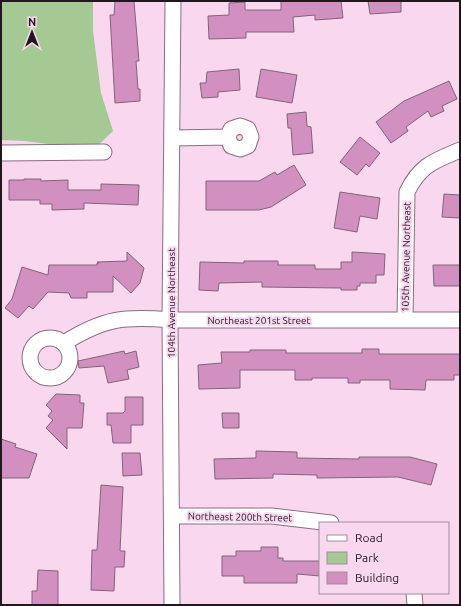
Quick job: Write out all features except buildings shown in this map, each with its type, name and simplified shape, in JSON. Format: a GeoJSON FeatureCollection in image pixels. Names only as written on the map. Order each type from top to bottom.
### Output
{"type":"FeatureCollection","features":[{"type":"Feature","properties":{"kind":"street","name":"104th Avenue Northeast"},"geometry":{"type":"LineString","coordinates":[[172,605],[170,320],[173,1]]}},
{"type":"Feature","properties":{"kind":"street"},"geometry":{"type":"LineString","coordinates":[[172,138],[228,138]]}},
{"type":"Feature","properties":{"kind":"street","name":"105th Avenue Northeast"},"geometry":{"type":"LineString","coordinates":[[405,320],[408,192],[414,177],[428,163],[460,150]]}},
{"type":"Feature","properties":{"kind":"street"},"geometry":{"type":"LineString","coordinates":[[1,153],[104,152]]}},
{"type":"Feature","properties":{"kind":"street","name":"Northeast 201st Street"},"geometry":{"type":"LineString","coordinates":[[64,343],[84,330],[111,320],[143,318],[170,320],[460,320]]}},
{"type":"Feature","properties":{"kind":"street","name":"Northeast 200th Street"},"geometry":{"type":"LineString","coordinates":[[172,516],[272,516],[323,522]]}},
{"type":"Feature","properties":{"kind":"street"},"geometry":{"type":"LineString","coordinates":[[414,594],[415,605]]}},
{"type":"Feature","properties":{"kind":"green space"},"geometry":{"type":"Polygon","coordinates":[[[1,1],[93,1],[93,31],[101,93],[113,131],[93,150],[25,141],[1,140],[1,1]]]}}]}
